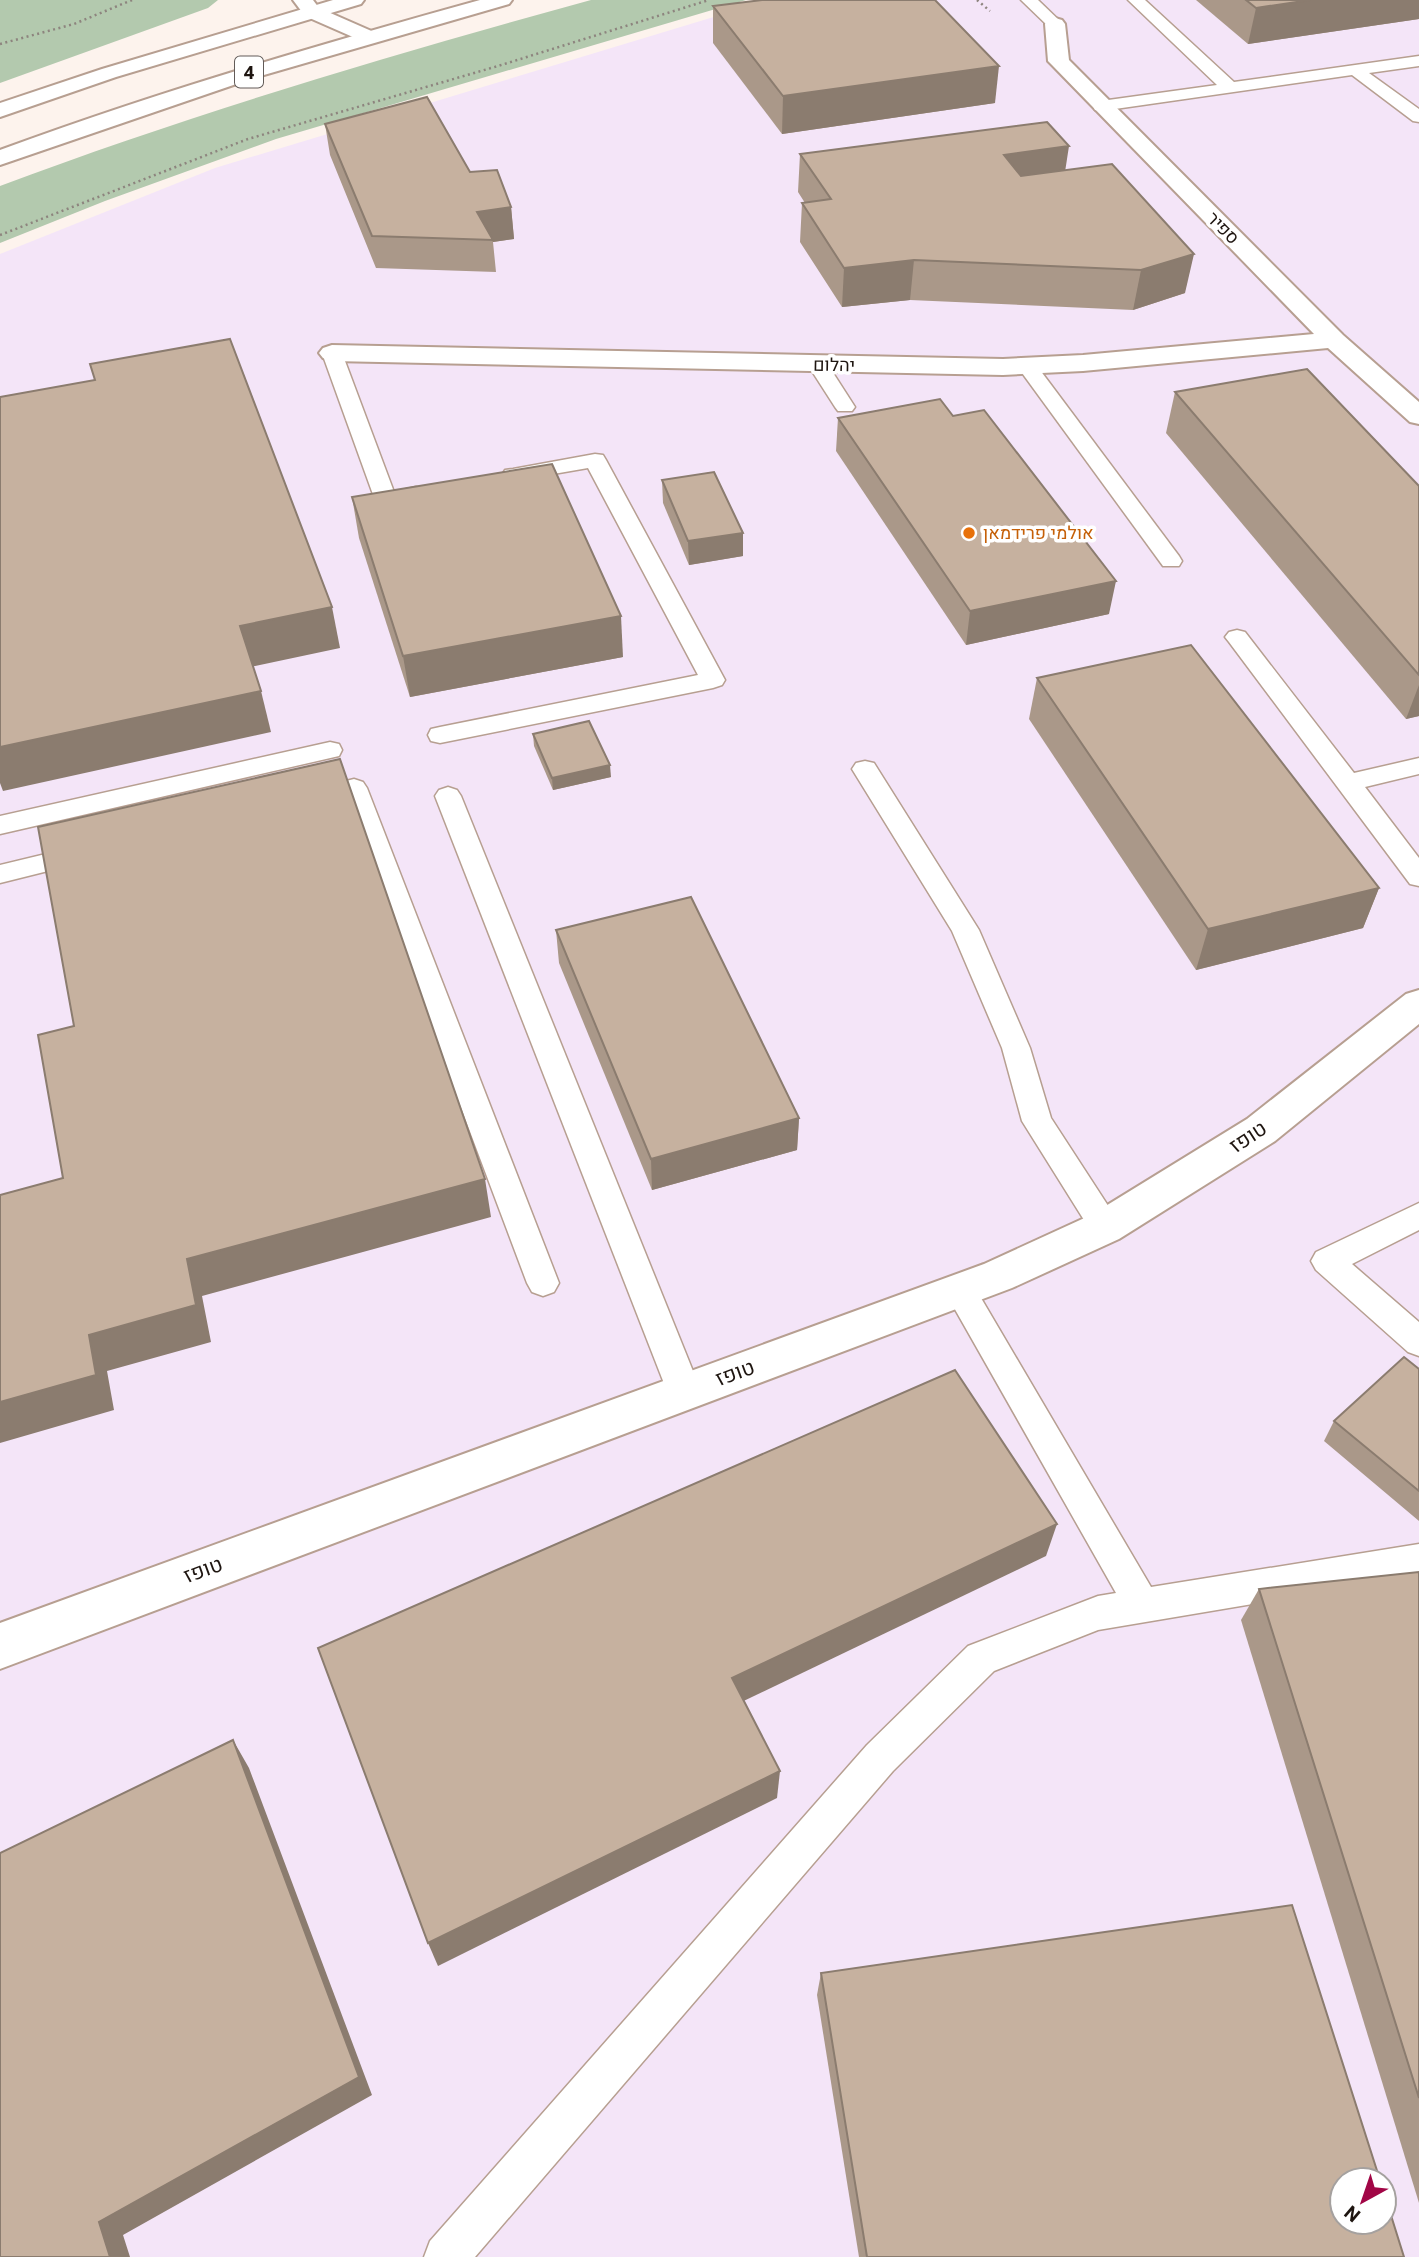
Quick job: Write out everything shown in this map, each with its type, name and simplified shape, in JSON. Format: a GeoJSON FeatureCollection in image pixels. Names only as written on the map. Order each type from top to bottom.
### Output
{"type":"FeatureCollection","features":[{"type":"Feature","properties":{"kind":"main road","name":"4"},"geometry":{"type":"LineString","coordinates":[[0,110],[307,6],[356,0]]}},
{"type":"Feature","properties":{"kind":"main road"},"geometry":{"type":"LineString","coordinates":[[356,0],[369,37]]}},
{"type":"Feature","properties":{"kind":"main road","name":"4"},"geometry":{"type":"LineString","coordinates":[[0,158],[153,102],[502,0]]}},
{"type":"Feature","properties":{"kind":"main road"},"geometry":{"type":"LineString","coordinates":[[307,6],[369,37]]}},
{"type":"Feature","properties":{"kind":"main road"},"geometry":{"type":"LineString","coordinates":[[142,63],[200,37],[238,13]]}},
{"type":"Feature","properties":{"kind":"main road","name":"ספיר"},"geometry":{"type":"LineString","coordinates":[[1055,24],[1059,61],[1334,340],[1419,416]]}},
{"type":"Feature","properties":{"kind":"main road","name":"יהלום"},"geometry":{"type":"LineString","coordinates":[[332,353],[818,365],[1027,366],[1334,340]]}},
{"type":"Feature","properties":{"kind":"main road","name":"טופז"},"geometry":{"type":"LineString","coordinates":[[0,1646],[998,1276],[1105,1227],[1261,1130],[1414,1014]]}},
{"type":"Feature","properties":{"kind":"lane"},"geometry":{"type":"LineString","coordinates":[[1029,0],[1055,24]]}},
{"type":"Feature","properties":{"kind":"lane"},"geometry":{"type":"LineString","coordinates":[[1136,0],[1229,87]]}},
{"type":"Feature","properties":{"kind":"lane"},"geometry":{"type":"LineString","coordinates":[[1101,106],[1419,61]]}},
{"type":"Feature","properties":{"kind":"lane"},"geometry":{"type":"LineString","coordinates":[[1356,71],[1419,117]]}},
{"type":"Feature","properties":{"kind":"lane"},"geometry":{"type":"LineString","coordinates":[[332,353],[386,500],[438,490]]}},
{"type":"Feature","properties":{"kind":"lane"},"geometry":{"type":"LineString","coordinates":[[818,365],[845,407]]}},
{"type":"Feature","properties":{"kind":"lane"},"geometry":{"type":"LineString","coordinates":[[1027,366],[1171,561]]}},
{"type":"Feature","properties":{"kind":"lane"},"geometry":{"type":"LineString","coordinates":[[440,735],[713,680],[595,460],[491,480]]}},
{"type":"Feature","properties":{"kind":"lane"},"geometry":{"type":"LineString","coordinates":[[1237,637],[1419,877]]}},
{"type":"Feature","properties":{"kind":"lane"},"geometry":{"type":"LineString","coordinates":[[0,825],[330,750]]}},
{"type":"Feature","properties":{"kind":"lane"},"geometry":{"type":"LineString","coordinates":[[1347,783],[1419,766]]}},
{"type":"Feature","properties":{"kind":"lane"},"geometry":{"type":"LineString","coordinates":[[865,769],[965,930],[1016,1048],[1037,1121],[1105,1227]]}},
{"type":"Feature","properties":{"kind":"lane"},"geometry":{"type":"LineString","coordinates":[[286,804],[354,788],[543,1283]]}},
{"type":"Feature","properties":{"kind":"lane"},"geometry":{"type":"LineString","coordinates":[[448,796],[684,1391]]}},
{"type":"Feature","properties":{"kind":"lane"},"geometry":{"type":"LineString","coordinates":[[0,874],[109,848]]}},
{"type":"Feature","properties":{"kind":"lane"},"geometry":{"type":"LineString","coordinates":[[1419,1216],[1327,1261],[1419,1342]]}},
{"type":"Feature","properties":{"kind":"lane"},"geometry":{"type":"LineString","coordinates":[[960,1290],[1143,1607]]}},
{"type":"Feature","properties":{"kind":"lane"},"geometry":{"type":"LineString","coordinates":[[446,2257],[880,1758],[981,1658],[1098,1613],[1419,1560]]}},
{"type":"Feature","properties":{"kind":"path"},"geometry":{"type":"LineString","coordinates":[[0,44],[74,24],[132,0]]}},
{"type":"Feature","properties":{"kind":"path"},"geometry":{"type":"LineString","coordinates":[[0,236],[248,139],[498,66],[709,0]]}},
{"type":"Feature","properties":{"kind":"shaded area"},"geometry":{"type":"Polygon","coordinates":[[[770,0],[1419,0],[1419,2257],[0,2257],[0,254],[215,168],[770,0]]]}},
{"type":"Feature","properties":{"kind":"green space"},"geometry":{"type":"Polygon","coordinates":[[[0,0],[218,0],[208,8],[0,83],[0,0]]]}},
{"type":"Feature","properties":{"kind":"green space"},"geometry":{"type":"Polygon","coordinates":[[[591,0],[746,0],[276,139],[105,201],[0,243],[0,186],[293,86],[591,0]]]}},
{"type":"Feature","properties":{"kind":"building"},"geometry":{"type":"Polygon","coordinates":[[[762,0],[935,0],[999,66],[783,96],[713,6],[762,0]]]}},
{"type":"Feature","properties":{"kind":"building"},"geometry":{"type":"Polygon","coordinates":[[[1246,0],[1310,0],[1256,8],[1246,0]]]}},
{"type":"Feature","properties":{"kind":"building"},"geometry":{"type":"Polygon","coordinates":[[[427,97],[470,172],[497,170],[511,207],[477,212],[493,240],[372,236],[325,124],[427,97]]]}},
{"type":"Feature","properties":{"kind":"building"},"geometry":{"type":"Polygon","coordinates":[[[1047,122],[1069,146],[1004,155],[1021,176],[1112,164],[1194,254],[1141,270],[914,260],[844,268],[802,203],[831,199],[800,154],[1047,122]]]}},
{"type":"Feature","properties":{"kind":"building"},"geometry":{"type":"Polygon","coordinates":[[[230,339],[332,607],[240,626],[261,691],[0,747],[0,397],[95,380],[90,364],[230,339]]]}},
{"type":"Feature","properties":{"kind":"building"},"geometry":{"type":"Polygon","coordinates":[[[1307,369],[1419,486],[1419,675],[1175,392],[1307,369]]]}},
{"type":"Feature","properties":{"kind":"building","name":"אולמי פרידמאן"},"geometry":{"type":"Polygon","coordinates":[[[940,399],[953,416],[984,410],[1116,581],[970,611],[838,418],[940,399]]]}},
{"type":"Feature","properties":{"kind":"building"},"geometry":{"type":"Polygon","coordinates":[[[552,464],[621,616],[403,656],[352,497],[552,464]]]}},
{"type":"Feature","properties":{"kind":"building"},"geometry":{"type":"Polygon","coordinates":[[[714,472],[743,533],[688,541],[662,480],[714,472]]]}},
{"type":"Feature","properties":{"kind":"building"},"geometry":{"type":"Polygon","coordinates":[[[1191,645],[1379,888],[1208,929],[1037,678],[1191,645]]]}},
{"type":"Feature","properties":{"kind":"building"},"geometry":{"type":"Polygon","coordinates":[[[589,721],[610,765],[552,778],[533,734],[589,721]]]}},
{"type":"Feature","properties":{"kind":"building"},"geometry":{"type":"Polygon","coordinates":[[[340,759],[485,1179],[187,1259],[196,1305],[89,1335],[96,1375],[0,1402],[0,1195],[63,1178],[38,1035],[74,1026],[38,827],[340,759]]]}},
{"type":"Feature","properties":{"kind":"building"},"geometry":{"type":"Polygon","coordinates":[[[691,897],[799,1118],[651,1159],[556,930],[691,897]]]}},
{"type":"Feature","properties":{"kind":"building"},"geometry":{"type":"Polygon","coordinates":[[[1404,1357],[1419,1369],[1419,1491],[1334,1421],[1404,1357]]]}},
{"type":"Feature","properties":{"kind":"building"},"geometry":{"type":"Polygon","coordinates":[[[955,1370],[1057,1524],[732,1678],[780,1771],[428,1943],[318,1648],[955,1370]]]}},
{"type":"Feature","properties":{"kind":"building"},"geometry":{"type":"Polygon","coordinates":[[[1419,1572],[1419,2098],[1259,1589],[1419,1572]]]}},
{"type":"Feature","properties":{"kind":"building"},"geometry":{"type":"Polygon","coordinates":[[[233,1740],[359,2077],[99,2222],[110,2257],[0,2257],[0,1853],[233,1740]]]}},
{"type":"Feature","properties":{"kind":"building"},"geometry":{"type":"Polygon","coordinates":[[[1292,1905],[1376,2166],[1328,2166],[1328,2236],[1397,2236],[1404,2257],[867,2257],[821,1973],[1292,1905]]]}},
{"type":"Feature","properties":{"kind":"place","name":"אולמי פרידמאן"},"geometry":{"type":"Point","coordinates":[969,533]}}]}
